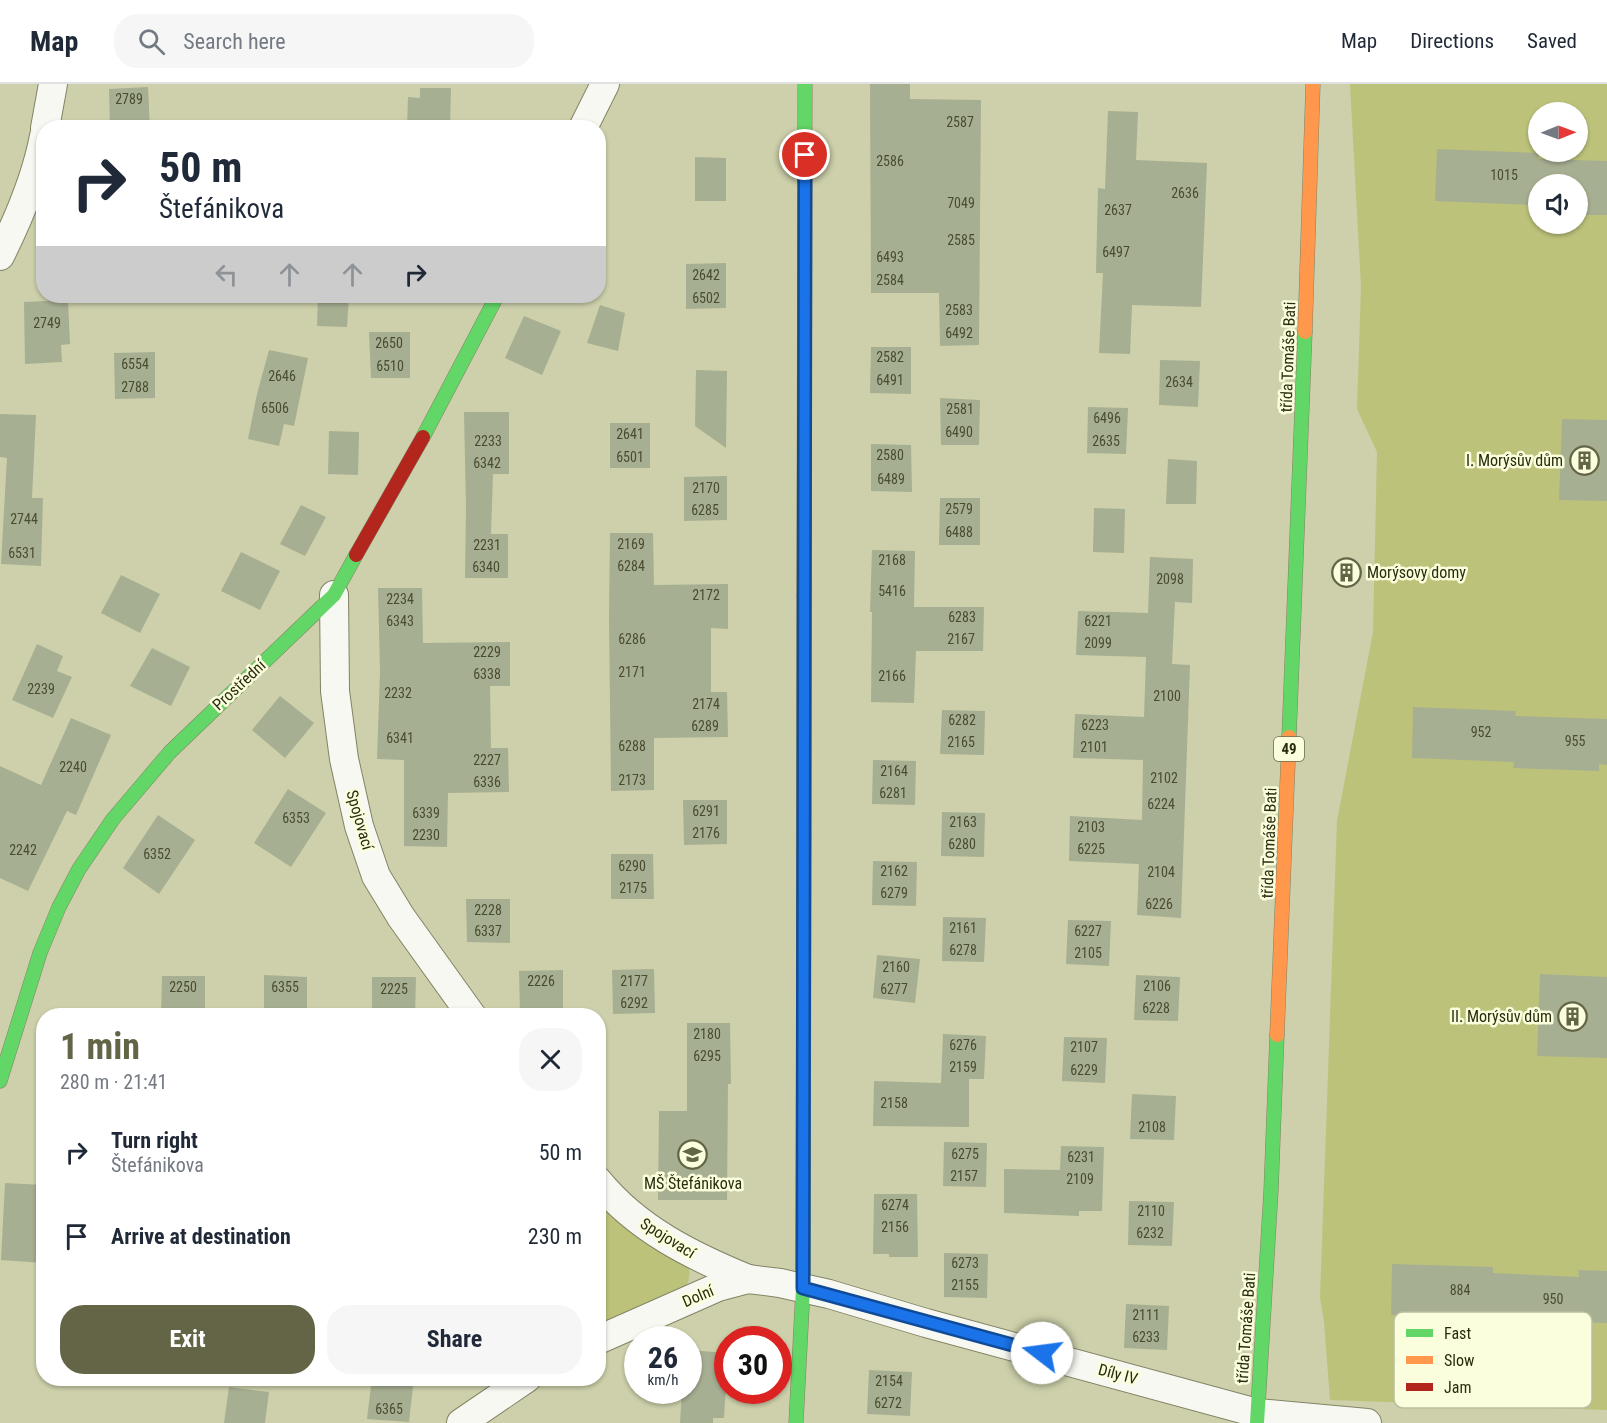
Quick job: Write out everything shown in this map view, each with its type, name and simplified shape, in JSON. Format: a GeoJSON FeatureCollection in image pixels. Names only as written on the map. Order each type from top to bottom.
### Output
{"type":"FeatureCollection","features":[{"type":"Feature","properties":{"kind":"street"},"geometry":{"type":"LineString","coordinates":[[46,120],[53,84]]}},
{"type":"Feature","properties":{"kind":"street"},"geometry":{"type":"LineString","coordinates":[[587,120],[605,84]]}},
{"type":"Feature","properties":{"kind":"street"},"geometry":{"type":"LineString","coordinates":[[795,1423],[803,1288],[805,84]]}},
{"type":"Feature","properties":{"kind":"street","name":"třída Tomáše Bati"},"geometry":{"type":"LineString","coordinates":[[1257,1418],[1272,1179],[1308,267],[1313,84]]}},
{"type":"Feature","properties":{"kind":"street"},"geometry":{"type":"LineString","coordinates":[[0,256],[15,226],[36,166]]}},
{"type":"Feature","properties":{"kind":"street","name":"Prostřední"},"geometry":{"type":"LineString","coordinates":[[0,1081],[29,986],[59,907],[79,869],[113,819],[170,752],[334,595],[427,430],[493,303]]}},
{"type":"Feature","properties":{"kind":"street","name":"Spojovací"},"geometry":{"type":"LineString","coordinates":[[334,595],[335,691],[344,759],[359,826],[376,876],[401,917],[466,1008]]}},
{"type":"Feature","properties":{"kind":"street","name":"Spojovací"},"geometry":{"type":"LineString","coordinates":[[606,1190],[613,1199],[641,1222],[670,1242],[711,1264],[748,1279]]}},
{"type":"Feature","properties":{"kind":"street","name":"Dolní"},"geometry":{"type":"LineString","coordinates":[[606,1336],[718,1287],[748,1279],[803,1288]]}},
{"type":"Feature","properties":{"kind":"street","name":"Díly IV"},"geometry":{"type":"LineString","coordinates":[[803,1288],[1257,1418],[1367,1423]]}},
{"type":"Feature","properties":{"kind":"street"},"geometry":{"type":"LineString","coordinates":[[461,1423],[515,1386]]}},
{"type":"Feature","properties":{"kind":"green space"},"geometry":{"type":"Polygon","coordinates":[[[1350,84],[1607,84],[1607,1410],[1552,1408],[1592,1408],[1592,1312],[1394,1312],[1394,1402],[1330,1400],[1320,1298],[1337,821],[1373,632],[1377,452],[1357,409],[1361,287],[1350,84]]]}},
{"type":"Feature","properties":{"kind":"green space"},"geometry":{"type":"Polygon","coordinates":[[[606,1209],[611,1209],[688,1265],[689,1276],[684,1291],[606,1326],[606,1209]]]}},
{"type":"Feature","properties":{"kind":"building"},"geometry":{"type":"Polygon","coordinates":[[[870,84],[910,84],[910,99],[981,100],[979,345],[940,346],[939,293],[871,293],[870,84]]]}},
{"type":"Feature","properties":{"kind":"building"},"geometry":{"type":"Polygon","coordinates":[[[148,87],[150,120],[110,120],[109,89],[148,87]]]}},
{"type":"Feature","properties":{"kind":"building"},"geometry":{"type":"Polygon","coordinates":[[[420,88],[451,88],[450,120],[407,120],[408,97],[420,98],[420,88]]]}},
{"type":"Feature","properties":{"kind":"building"},"geometry":{"type":"Polygon","coordinates":[[[1108,111],[1138,112],[1136,160],[1207,163],[1201,307],[1132,305],[1130,354],[1099,353],[1103,273],[1096,273],[1098,188],[1105,189],[1108,111]]]}},
{"type":"Feature","properties":{"kind":"building"},"geometry":{"type":"Polygon","coordinates":[[[1437,149],[1528,153],[1528,162],[1607,161],[1607,215],[1588,215],[1588,174],[1528,174],[1528,205],[1435,201],[1437,149]]]}},
{"type":"Feature","properties":{"kind":"building"},"geometry":{"type":"Polygon","coordinates":[[[695,157],[726,158],[726,201],[695,201],[695,157]]]}},
{"type":"Feature","properties":{"kind":"building"},"geometry":{"type":"Polygon","coordinates":[[[726,263],[726,308],[686,309],[686,264],[726,263]]]}},
{"type":"Feature","properties":{"kind":"building"},"geometry":{"type":"Polygon","coordinates":[[[24,302],[68,303],[70,344],[61,345],[62,362],[25,364],[24,302]]]}},
{"type":"Feature","properties":{"kind":"building"},"geometry":{"type":"Polygon","coordinates":[[[318,303],[349,303],[347,327],[317,326],[318,303]]]}},
{"type":"Feature","properties":{"kind":"building"},"geometry":{"type":"Polygon","coordinates":[[[600,305],[625,313],[618,351],[587,343],[600,305]]]}},
{"type":"Feature","properties":{"kind":"building"},"geometry":{"type":"Polygon","coordinates":[[[524,316],[561,331],[542,375],[505,358],[524,316]]]}},
{"type":"Feature","properties":{"kind":"building"},"geometry":{"type":"Polygon","coordinates":[[[369,332],[410,332],[410,378],[371,378],[369,332]]]}},
{"type":"Feature","properties":{"kind":"building"},"geometry":{"type":"Polygon","coordinates":[[[871,347],[911,347],[911,394],[870,393],[871,347]]]}},
{"type":"Feature","properties":{"kind":"building"},"geometry":{"type":"Polygon","coordinates":[[[269,350],[308,358],[294,426],[284,424],[279,446],[248,439],[269,350]]]}},
{"type":"Feature","properties":{"kind":"building"},"geometry":{"type":"Polygon","coordinates":[[[155,352],[155,398],[115,399],[114,353],[155,352]]]}},
{"type":"Feature","properties":{"kind":"building"},"geometry":{"type":"Polygon","coordinates":[[[1160,360],[1200,361],[1198,407],[1159,405],[1160,360]]]}},
{"type":"Feature","properties":{"kind":"building"},"geometry":{"type":"Polygon","coordinates":[[[696,370],[727,371],[726,448],[695,426],[696,370]]]}},
{"type":"Feature","properties":{"kind":"building"},"geometry":{"type":"Polygon","coordinates":[[[940,398],[980,400],[979,445],[941,445],[940,398]]]}},
{"type":"Feature","properties":{"kind":"building"},"geometry":{"type":"Polygon","coordinates":[[[1088,407],[1128,408],[1126,454],[1087,453],[1088,407]]]}},
{"type":"Feature","properties":{"kind":"building"},"geometry":{"type":"Polygon","coordinates":[[[464,412],[509,412],[509,474],[493,474],[491,534],[508,534],[508,578],[465,578],[464,412]]]}},
{"type":"Feature","properties":{"kind":"building"},"geometry":{"type":"Polygon","coordinates":[[[0,414],[36,415],[32,498],[43,498],[41,566],[1,564],[7,458],[0,457],[0,414]]]}},
{"type":"Feature","properties":{"kind":"building","name":"I. Morýsův dům"},"geometry":{"type":"Polygon","coordinates":[[[1562,419],[1607,420],[1607,501],[1559,500],[1562,419]]]}},
{"type":"Feature","properties":{"kind":"building"},"geometry":{"type":"Polygon","coordinates":[[[610,423],[650,423],[650,468],[610,468],[610,423]]]}},
{"type":"Feature","properties":{"kind":"building"},"geometry":{"type":"Polygon","coordinates":[[[329,431],[359,432],[358,475],[328,474],[329,431]]]}},
{"type":"Feature","properties":{"kind":"building"},"geometry":{"type":"Polygon","coordinates":[[[871,444],[911,445],[912,492],[871,491],[871,444]]]}},
{"type":"Feature","properties":{"kind":"building"},"geometry":{"type":"Polygon","coordinates":[[[1168,459],[1197,461],[1196,504],[1166,504],[1168,459]]]}},
{"type":"Feature","properties":{"kind":"building"},"geometry":{"type":"Polygon","coordinates":[[[727,476],[727,520],[684,521],[684,477],[727,476]]]}},
{"type":"Feature","properties":{"kind":"building"},"geometry":{"type":"Polygon","coordinates":[[[940,498],[980,498],[980,545],[939,545],[940,498]]]}},
{"type":"Feature","properties":{"kind":"building"},"geometry":{"type":"Polygon","coordinates":[[[301,505],[326,517],[305,556],[280,544],[301,505]]]}},
{"type":"Feature","properties":{"kind":"building"},"geometry":{"type":"Polygon","coordinates":[[[1094,508],[1125,509],[1124,553],[1093,552],[1094,508]]]}},
{"type":"Feature","properties":{"kind":"building"},"geometry":{"type":"Polygon","coordinates":[[[610,533],[653,533],[654,585],[728,584],[728,629],[711,628],[711,692],[727,692],[728,737],[654,738],[654,790],[611,791],[610,533]]]}},
{"type":"Feature","properties":{"kind":"building"},"geometry":{"type":"Polygon","coordinates":[[[872,550],[915,551],[914,607],[984,607],[983,651],[916,651],[914,703],[871,702],[872,550]]]}},
{"type":"Feature","properties":{"kind":"building"},"geometry":{"type":"Polygon","coordinates":[[[241,552],[280,571],[260,610],[221,591],[241,552]]]}},
{"type":"Feature","properties":{"kind":"building"},"geometry":{"type":"Polygon","coordinates":[[[1150,557],[1193,559],[1192,603],[1175,602],[1172,664],[1190,665],[1181,918],[1137,915],[1139,864],[1069,861],[1070,816],[1142,820],[1143,760],[1073,758],[1075,714],[1144,717],[1146,657],[1076,655],[1078,611],[1148,613],[1150,557]]]}},
{"type":"Feature","properties":{"kind":"building"},"geometry":{"type":"Polygon","coordinates":[[[121,575],[160,594],[140,633],[101,613],[121,575]]]}},
{"type":"Feature","properties":{"kind":"building"},"geometry":{"type":"Polygon","coordinates":[[[378,588],[422,588],[423,643],[510,642],[510,686],[490,686],[491,748],[508,748],[509,792],[448,793],[447,847],[404,846],[404,760],[377,759],[380,672],[378,588]]]}},
{"type":"Feature","properties":{"kind":"building"},"geometry":{"type":"Polygon","coordinates":[[[37,644],[63,656],[57,671],[72,677],[53,718],[12,700],[37,644]]]}},
{"type":"Feature","properties":{"kind":"building"},"geometry":{"type":"Polygon","coordinates":[[[152,648],[190,667],[171,706],[130,686],[152,648]]]}},
{"type":"Feature","properties":{"kind":"building"},"geometry":{"type":"Polygon","coordinates":[[[280,696],[314,723],[285,758],[252,730],[280,696]]]}},
{"type":"Feature","properties":{"kind":"building"},"geometry":{"type":"Polygon","coordinates":[[[1413,707],[1516,711],[1515,716],[1607,719],[1607,765],[1599,764],[1599,771],[1513,768],[1514,762],[1412,758],[1413,707]]]}},
{"type":"Feature","properties":{"kind":"building"},"geometry":{"type":"Polygon","coordinates":[[[942,710],[985,711],[984,755],[940,754],[942,710]]]}},
{"type":"Feature","properties":{"kind":"building"},"geometry":{"type":"Polygon","coordinates":[[[71,718],[111,735],[76,815],[67,811],[28,891],[0,878],[0,766],[41,785],[71,718]]]}},
{"type":"Feature","properties":{"kind":"building"},"geometry":{"type":"Polygon","coordinates":[[[873,760],[916,761],[915,805],[872,804],[873,760]]]}},
{"type":"Feature","properties":{"kind":"building"},"geometry":{"type":"Polygon","coordinates":[[[288,789],[326,813],[291,867],[254,843],[288,789]]]}},
{"type":"Feature","properties":{"kind":"building"},"geometry":{"type":"Polygon","coordinates":[[[683,800],[727,800],[727,844],[684,845],[683,800]]]}},
{"type":"Feature","properties":{"kind":"building"},"geometry":{"type":"Polygon","coordinates":[[[942,812],[985,813],[984,857],[941,856],[942,812]]]}},
{"type":"Feature","properties":{"kind":"building"},"geometry":{"type":"Polygon","coordinates":[[[158,815],[195,840],[159,894],[123,868],[158,815]]]}},
{"type":"Feature","properties":{"kind":"building"},"geometry":{"type":"Polygon","coordinates":[[[611,854],[653,854],[654,899],[611,899],[611,854]]]}},
{"type":"Feature","properties":{"kind":"building"},"geometry":{"type":"Polygon","coordinates":[[[873,861],[917,862],[916,906],[872,905],[873,861]]]}},
{"type":"Feature","properties":{"kind":"building"},"geometry":{"type":"Polygon","coordinates":[[[466,899],[510,899],[510,943],[467,942],[466,899]]]}},
{"type":"Feature","properties":{"kind":"building"},"geometry":{"type":"Polygon","coordinates":[[[943,917],[986,918],[984,962],[942,961],[943,917]]]}},
{"type":"Feature","properties":{"kind":"building"},"geometry":{"type":"Polygon","coordinates":[[[1068,920],[1111,921],[1109,966],[1066,964],[1068,920]]]}},
{"type":"Feature","properties":{"kind":"building"},"geometry":{"type":"Polygon","coordinates":[[[877,955],[920,959],[915,1003],[873,998],[877,955]]]}},
{"type":"Feature","properties":{"kind":"building"},"geometry":{"type":"Polygon","coordinates":[[[654,969],[655,1013],[613,1014],[612,970],[654,969]]]}},
{"type":"Feature","properties":{"kind":"building"},"geometry":{"type":"Polygon","coordinates":[[[563,970],[563,1008],[520,1008],[519,971],[563,970]]]}},
{"type":"Feature","properties":{"kind":"building","name":"II. Morýsův dům"},"geometry":{"type":"Polygon","coordinates":[[[1540,974],[1607,977],[1607,1058],[1537,1056],[1540,974]]]}},
{"type":"Feature","properties":{"kind":"building"},"geometry":{"type":"Polygon","coordinates":[[[264,975],[307,977],[307,1008],[264,1008],[264,975]]]}},
{"type":"Feature","properties":{"kind":"building"},"geometry":{"type":"Polygon","coordinates":[[[1136,975],[1180,977],[1178,1021],[1134,1020],[1136,975]]]}},
{"type":"Feature","properties":{"kind":"building"},"geometry":{"type":"Polygon","coordinates":[[[162,976],[205,976],[205,1008],[161,1008],[162,976]]]}},
{"type":"Feature","properties":{"kind":"building"},"geometry":{"type":"Polygon","coordinates":[[[372,977],[416,977],[415,1008],[372,1008],[372,977]]]}},
{"type":"Feature","properties":{"kind":"building","name":"MŠ Štefánikova"},"geometry":{"type":"Polygon","coordinates":[[[687,1023],[730,1023],[731,1084],[728,1084],[727,1200],[658,1200],[659,1111],[687,1111],[687,1023]]]}},
{"type":"Feature","properties":{"kind":"building"},"geometry":{"type":"Polygon","coordinates":[[[943,1034],[986,1036],[984,1079],[969,1079],[969,1127],[873,1126],[874,1081],[941,1083],[943,1034]]]}},
{"type":"Feature","properties":{"kind":"building"},"geometry":{"type":"Polygon","coordinates":[[[1064,1037],[1107,1038],[1105,1083],[1062,1081],[1064,1037]]]}},
{"type":"Feature","properties":{"kind":"building"},"geometry":{"type":"Polygon","coordinates":[[[1132,1094],[1176,1096],[1174,1140],[1130,1139],[1132,1094]]]}},
{"type":"Feature","properties":{"kind":"building"},"geometry":{"type":"Polygon","coordinates":[[[944,1142],[987,1143],[986,1187],[943,1186],[944,1142]]]}},
{"type":"Feature","properties":{"kind":"building"},"geometry":{"type":"Polygon","coordinates":[[[1061,1146],[1104,1147],[1102,1211],[1079,1211],[1079,1216],[1004,1213],[1004,1169],[1060,1170],[1061,1146]]]}},
{"type":"Feature","properties":{"kind":"building"},"geometry":{"type":"Polygon","coordinates":[[[5,1183],[36,1185],[36,1262],[1,1260],[5,1183]]]}},
{"type":"Feature","properties":{"kind":"building"},"geometry":{"type":"Polygon","coordinates":[[[874,1194],[917,1194],[918,1257],[889,1257],[889,1254],[873,1254],[874,1194]]]}},
{"type":"Feature","properties":{"kind":"building"},"geometry":{"type":"Polygon","coordinates":[[[1129,1201],[1174,1202],[1172,1246],[1128,1245],[1129,1201]]]}},
{"type":"Feature","properties":{"kind":"building"},"geometry":{"type":"Polygon","coordinates":[[[944,1253],[988,1254],[987,1298],[944,1297],[944,1253]]]}},
{"type":"Feature","properties":{"kind":"building"},"geometry":{"type":"Polygon","coordinates":[[[1392,1264],[1493,1267],[1493,1273],[1579,1277],[1578,1270],[1607,1271],[1607,1323],[1592,1322],[1592,1312],[1394,1312],[1394,1315],[1391,1315],[1392,1264]]]}},
{"type":"Feature","properties":{"kind":"building"},"geometry":{"type":"Polygon","coordinates":[[[1126,1304],[1169,1306],[1167,1350],[1124,1348],[1126,1304]]]}},
{"type":"Feature","properties":{"kind":"building"},"geometry":{"type":"Polygon","coordinates":[[[702,1351],[714,1352],[714,1404],[725,1404],[724,1418],[713,1418],[713,1423],[680,1423],[681,1404],[702,1404],[702,1351]]]}},
{"type":"Feature","properties":{"kind":"building"},"geometry":{"type":"Polygon","coordinates":[[[869,1370],[912,1372],[910,1416],[867,1414],[869,1370]]]}},
{"type":"Feature","properties":{"kind":"building"},"geometry":{"type":"Polygon","coordinates":[[[371,1386],[413,1386],[409,1422],[367,1419],[371,1386]]]}},
{"type":"Feature","properties":{"kind":"building"},"geometry":{"type":"Polygon","coordinates":[[[229,1387],[269,1392],[265,1423],[224,1423],[229,1387]]]}},
{"type":"Feature","properties":{"kind":"traffic: fast"},"geometry":{"type":"LineString","coordinates":[[804,595],[805,84]]}},
{"type":"Feature","properties":{"kind":"traffic: fast"},"geometry":{"type":"LineString","coordinates":[[423,437],[493,303]]}},
{"type":"Feature","properties":{"kind":"traffic: fast"},"geometry":{"type":"LineString","coordinates":[[1289,737],[1305,332]]}},
{"type":"Feature","properties":{"kind":"traffic: fast"},"geometry":{"type":"LineString","coordinates":[[0,1081],[40,953],[59,907],[79,869],[113,819],[170,752],[334,595],[356,555]]}},
{"type":"Feature","properties":{"kind":"traffic: fast"},"geometry":{"type":"LineString","coordinates":[[796,1423],[803,1288],[804,837]]}},
{"type":"Feature","properties":{"kind":"traffic: fast"},"geometry":{"type":"LineString","coordinates":[[1257,1423],[1271,1191],[1277,1035]]}},
{"type":"Feature","properties":{"kind":"traffic: slow"},"geometry":{"type":"LineString","coordinates":[[1305,332],[1313,84]]}},
{"type":"Feature","properties":{"kind":"traffic: slow"},"geometry":{"type":"LineString","coordinates":[[804,595],[804,837]]}},
{"type":"Feature","properties":{"kind":"traffic: slow"},"geometry":{"type":"LineString","coordinates":[[1277,1035],[1289,737]]}},
{"type":"Feature","properties":{"kind":"traffic: jam"},"geometry":{"type":"LineString","coordinates":[[356,555],[423,437]]}},
{"type":"Feature","properties":{"kind":"place","name":"I. Morýsův dům"},"geometry":{"type":"Point","coordinates":[1584,460]}},
{"type":"Feature","properties":{"kind":"place","name":"Morýsovy domy"},"geometry":{"type":"Point","coordinates":[1346,572]}},
{"type":"Feature","properties":{"kind":"place","name":"II. Morýsův dům"},"geometry":{"type":"Point","coordinates":[1573,1016]}},
{"type":"Feature","properties":{"kind":"place","name":"MŠ Štefánikova"},"geometry":{"type":"Point","coordinates":[693,1155]}},
{"type":"Feature","properties":{"kind":"route"},"geometry":{"type":"LineString","coordinates":[[805,155],[803,1288],[1042,1353]]}}]}
